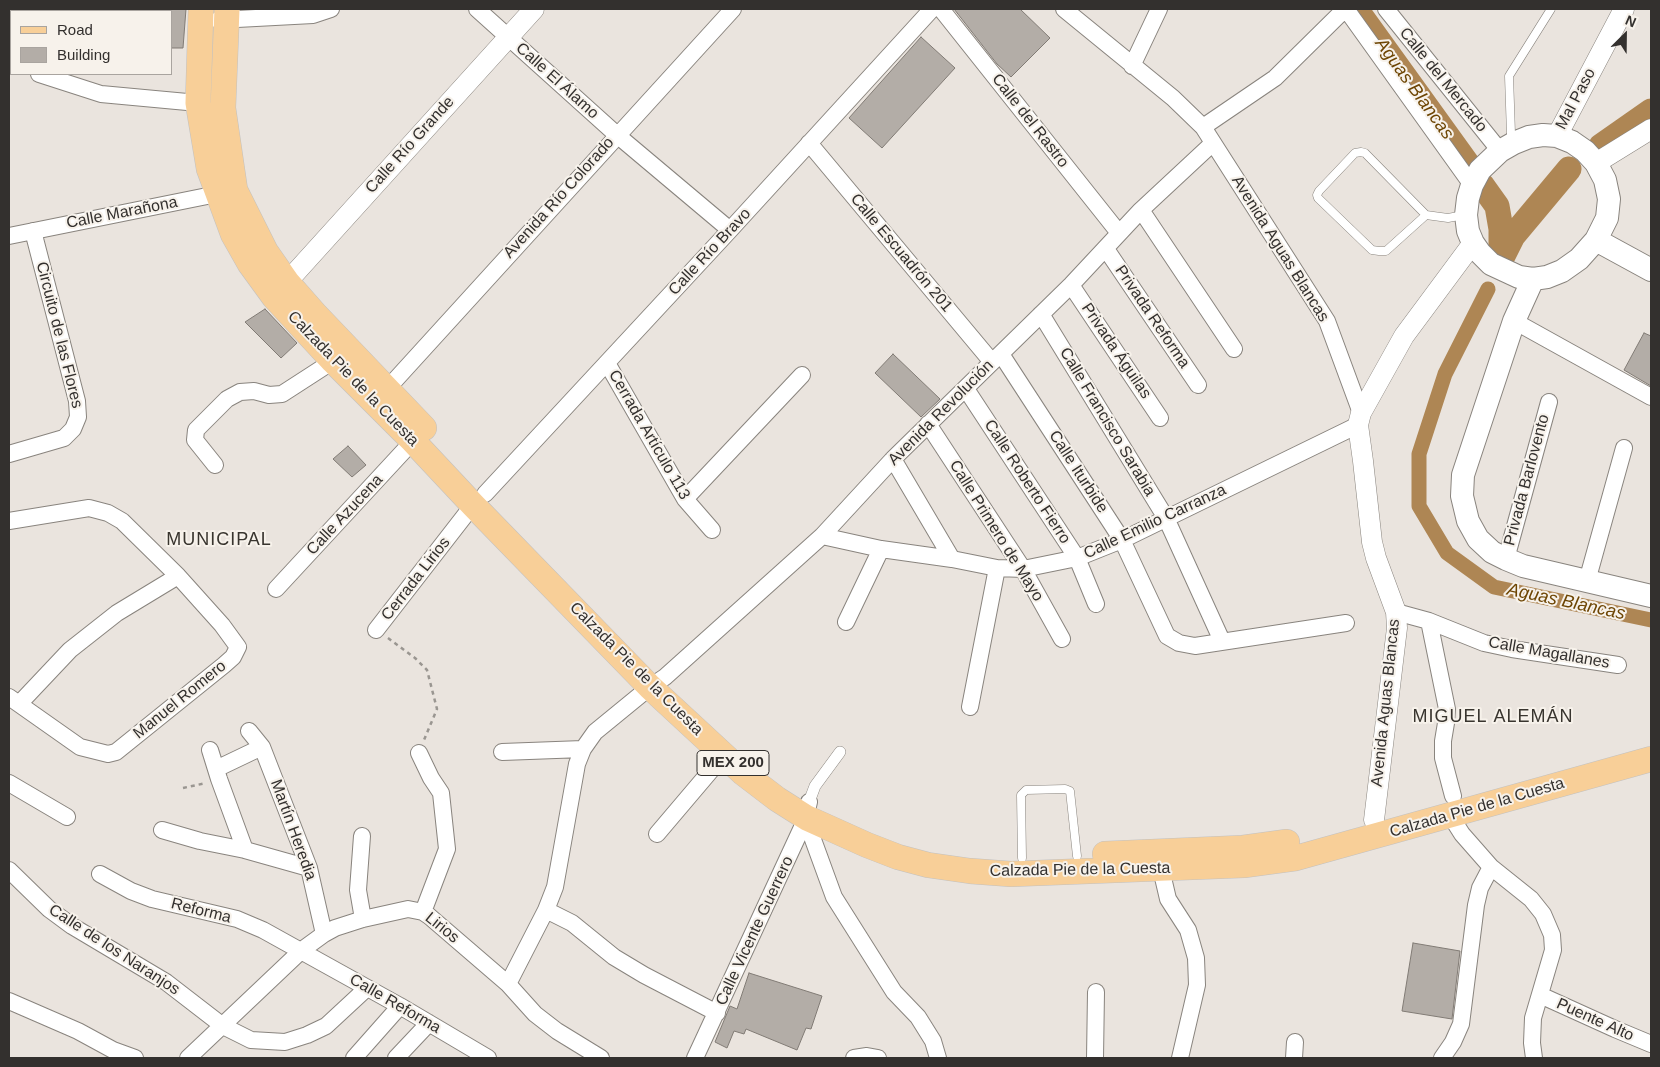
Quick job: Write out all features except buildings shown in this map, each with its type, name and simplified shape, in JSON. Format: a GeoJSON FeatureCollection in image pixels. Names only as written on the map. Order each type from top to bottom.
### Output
{"type":"FeatureCollection","features":[{"type":"Feature","properties":{"kind":"main road","name":"Calzada Pie de la Cuesta"},"geometry":{"type":"LineString","coordinates":[[226,14],[223,108],[226,192],[233,234],[250,264],[274,297],[333,361],[414,441],[479,500],[658,682],[724,755],[777,799],[807,814],[932,851],[970,857],[1039,863],[1160,860],[1293,842],[1374,820],[1452,806],[1651,760]]}},
{"type":"Feature","properties":{"kind":"main road","name":"Calzada Pie de la Cuesta"},"geometry":{"type":"LineString","coordinates":[[201,15],[198,103],[207,159],[226,192],[287,282],[387,389],[479,500]]}},
{"type":"Feature","properties":{"kind":"main road"},"geometry":{"type":"LineString","coordinates":[[1557,136],[1572,142],[1585,151],[1596,163],[1605,180],[1609,199],[1607,218],[1596,240],[1579,259],[1562,271],[1547,277],[1533,279],[1519,277],[1490,264],[1473,243],[1468,230],[1466,215],[1472,185],[1480,170],[1507,147],[1529,137],[1557,136]]}},
{"type":"Feature","properties":{"kind":"main road"},"geometry":{"type":"LineString","coordinates":[[1596,240],[1651,270]]}},
{"type":"Feature","properties":{"kind":"main road"},"geometry":{"type":"LineString","coordinates":[[1533,279],[1514,321],[1463,475],[1462,496],[1468,521],[1478,539],[1492,552],[1523,566],[1651,596]]}},
{"type":"Feature","properties":{"kind":"main road","name":"Calzada Pie de la Cuesta"},"geometry":{"type":"LineString","coordinates":[[658,682],[751,763],[785,788],[807,814]]}},
{"type":"Feature","properties":{"kind":"main road","name":"Calzada Pie de la Cuesta"},"geometry":{"type":"LineString","coordinates":[[1039,863],[1077,856],[1244,866],[1296,858],[1651,742]]}},
{"type":"Feature","properties":{"kind":"street"},"geometry":{"type":"LineString","coordinates":[[201,15],[314,15],[330,9]]}},
{"type":"Feature","properties":{"kind":"street","name":"Calle El Álamo"},"geometry":{"type":"LineString","coordinates":[[477,9],[617,135],[730,230]]}},
{"type":"Feature","properties":{"kind":"street","name":"Calle Río Grande"},"geometry":{"type":"LineString","coordinates":[[287,282],[534,9]]}},
{"type":"Feature","properties":{"kind":"street","name":"Avenida Río Colorado"},"geometry":{"type":"LineString","coordinates":[[387,389],[733,9]]}},
{"type":"Feature","properties":{"kind":"street","name":"Calle Río Bravo"},"geometry":{"type":"LineString","coordinates":[[479,500],[932,9]]}},
{"type":"Feature","properties":{"kind":"street","name":"Calle del Rastro"},"geometry":{"type":"LineString","coordinates":[[941,9],[1119,234]]}},
{"type":"Feature","properties":{"kind":"street","name":"Avenida Aguas Blancas"},"geometry":{"type":"LineString","coordinates":[[1064,9],[1172,98],[1203,127],[1327,321],[1359,419],[1372,542],[1396,612],[1397,628],[1374,820]]}},
{"type":"Feature","properties":{"kind":"street"},"geometry":{"type":"LineString","coordinates":[[1132,66],[1159,9]]}},
{"type":"Feature","properties":{"kind":"street"},"geometry":{"type":"LineString","coordinates":[[1203,127],[1275,78],[1346,9],[1472,185]]}},
{"type":"Feature","properties":{"kind":"street","name":"Calle del Mercado"},"geometry":{"type":"LineString","coordinates":[[1386,9],[1507,147]]}},
{"type":"Feature","properties":{"kind":"street","name":"Mal Paso"},"geometry":{"type":"LineString","coordinates":[[1557,136],[1624,9]]}},
{"type":"Feature","properties":{"kind":"street"},"geometry":{"type":"LineString","coordinates":[[43,75],[101,94],[198,103]]}},
{"type":"Feature","properties":{"kind":"street"},"geometry":{"type":"LineString","coordinates":[[1596,163],[1651,129]]}},
{"type":"Feature","properties":{"kind":"street","name":"Calle Escuadrón 201"},"geometry":{"type":"LineString","coordinates":[[809,143],[996,358]]}},
{"type":"Feature","properties":{"kind":"street","name":"Avenida Revolución"},"geometry":{"type":"LineString","coordinates":[[582,749],[595,732],[658,682],[822,536],[928,424],[1071,285],[1140,210],[1213,143]]}},
{"type":"Feature","properties":{"kind":"street","name":"Calle Marañona"},"geometry":{"type":"LineString","coordinates":[[9,236],[226,192]]}},
{"type":"Feature","properties":{"kind":"street"},"geometry":{"type":"LineString","coordinates":[[1140,210],[1234,349]]}},
{"type":"Feature","properties":{"kind":"street","name":"Circuito de las Flores"},"geometry":{"type":"LineString","coordinates":[[9,454],[64,438],[72,429],[78,417],[77,401],[33,231]]}},
{"type":"Feature","properties":{"kind":"street"},"geometry":{"type":"LineString","coordinates":[[1359,419],[1404,336],[1473,243]]}},
{"type":"Feature","properties":{"kind":"street","name":"Privada Reforma"},"geometry":{"type":"LineString","coordinates":[[1106,249],[1198,385]]}},
{"type":"Feature","properties":{"kind":"street","name":"Privada Águilas"},"geometry":{"type":"LineString","coordinates":[[1071,285],[1160,418]]}},
{"type":"Feature","properties":{"kind":"street","name":"Calle Francisco Sarabia"},"geometry":{"type":"LineString","coordinates":[[1041,314],[1166,518],[1222,640]]}},
{"type":"Feature","properties":{"kind":"street"},"geometry":{"type":"LineString","coordinates":[[1514,321],[1651,397]]}},
{"type":"Feature","properties":{"kind":"street","name":"Calle Iturbide"},"geometry":{"type":"LineString","coordinates":[[996,358],[1122,540],[1167,636],[1179,642],[1195,646],[1222,640]]}},
{"type":"Feature","properties":{"kind":"street"},"geometry":{"type":"LineString","coordinates":[[215,465],[195,440],[196,430],[227,399],[240,392],[254,391],[269,395],[282,394],[333,361]]}},
{"type":"Feature","properties":{"kind":"street","name":"Cerrada Artículo 113"},"geometry":{"type":"LineString","coordinates":[[607,363],[685,499],[712,530]]}},
{"type":"Feature","properties":{"kind":"street"},"geometry":{"type":"LineString","coordinates":[[685,499],[802,374]]}},
{"type":"Feature","properties":{"kind":"street","name":"Calle Roberto Fierro"},"geometry":{"type":"LineString","coordinates":[[966,389],[1077,558],[1096,604]]}},
{"type":"Feature","properties":{"kind":"street","name":"Privada Barlovento"},"geometry":{"type":"LineString","coordinates":[[1506,559],[1549,402]]}},
{"type":"Feature","properties":{"kind":"street","name":"Calle Emilio Carranza"},"geometry":{"type":"LineString","coordinates":[[822,536],[881,549],[952,559],[997,568],[1023,569],[1077,558],[1122,540],[1359,419]]}},
{"type":"Feature","properties":{"kind":"street","name":"Calle Primero de Mayo"},"geometry":{"type":"LineString","coordinates":[[928,424],[1023,569],[1062,639]]}},
{"type":"Feature","properties":{"kind":"street","name":"Calle Azucena"},"geometry":{"type":"LineString","coordinates":[[276,589],[414,441]]}},
{"type":"Feature","properties":{"kind":"street"},"geometry":{"type":"LineString","coordinates":[[1587,582],[1624,448]]}},
{"type":"Feature","properties":{"kind":"street"},"geometry":{"type":"LineString","coordinates":[[893,460],[952,559]]}},
{"type":"Feature","properties":{"kind":"street","name":"Cerrada Lirios"},"geometry":{"type":"LineString","coordinates":[[376,630],[479,500]]}},
{"type":"Feature","properties":{"kind":"street","name":"Manuel Romero"},"geometry":{"type":"LineString","coordinates":[[9,522],[89,508],[108,513],[122,521],[178,576],[222,625],[238,646],[233,657],[217,671],[116,752],[108,754],[80,747],[14,700]]}},
{"type":"Feature","properties":{"kind":"street"},"geometry":{"type":"LineString","coordinates":[[846,622],[881,549]]}},
{"type":"Feature","properties":{"kind":"street"},"geometry":{"type":"LineString","coordinates":[[970,707],[997,568]]}},
{"type":"Feature","properties":{"kind":"street"},"geometry":{"type":"LineString","coordinates":[[14,700],[70,650],[117,613],[178,576]]}},
{"type":"Feature","properties":{"kind":"street","name":"Calle Magallanes"},"geometry":{"type":"LineString","coordinates":[[1396,612],[1429,622],[1484,643],[1618,665]]}},
{"type":"Feature","properties":{"kind":"street"},"geometry":{"type":"LineString","coordinates":[[1429,622],[1447,709],[1443,758],[1452,806],[1462,834],[1491,867],[1531,899],[1543,914],[1552,935],[1552,950],[1533,1018],[1532,1043],[1534,1058]]}},
{"type":"Feature","properties":{"kind":"street"},"geometry":{"type":"LineString","coordinates":[[1222,640],[1346,623]]}},
{"type":"Feature","properties":{"kind":"street","name":"Martín Heredia"},"geometry":{"type":"LineString","coordinates":[[249,731],[262,747],[309,868],[324,934]]}},
{"type":"Feature","properties":{"kind":"street"},"geometry":{"type":"LineString","coordinates":[[218,774],[262,747]]}},
{"type":"Feature","properties":{"kind":"street"},"geometry":{"type":"LineString","coordinates":[[502,752],[582,749],[577,764],[555,887],[546,910],[508,984]]}},
{"type":"Feature","properties":{"kind":"street"},"geometry":{"type":"LineString","coordinates":[[210,750],[245,850]]}},
{"type":"Feature","properties":{"kind":"street"},"geometry":{"type":"LineString","coordinates":[[840,752],[815,786],[807,814],[811,834],[834,897],[894,992],[918,1017],[933,1041],[938,1058]]}},
{"type":"Feature","properties":{"kind":"street"},"geometry":{"type":"LineString","coordinates":[[419,753],[430,778],[441,793],[447,848],[423,912]]}},
{"type":"Feature","properties":{"kind":"street"},"geometry":{"type":"LineString","coordinates":[[657,834],[724,755]]}},
{"type":"Feature","properties":{"kind":"street"},"geometry":{"type":"LineString","coordinates":[[9,783],[67,817]]}},
{"type":"Feature","properties":{"kind":"street","name":"Calle Vicente Guerrero"},"geometry":{"type":"LineString","coordinates":[[695,1058],[807,814]]}},
{"type":"Feature","properties":{"kind":"street"},"geometry":{"type":"LineString","coordinates":[[162,830],[309,868]]}},
{"type":"Feature","properties":{"kind":"street"},"geometry":{"type":"LineString","coordinates":[[362,836],[358,890],[363,919]]}},
{"type":"Feature","properties":{"kind":"street"},"geometry":{"type":"LineString","coordinates":[[1160,860],[1168,899],[1188,930],[1196,958],[1197,985],[1180,1058]]}},
{"type":"Feature","properties":{"kind":"street"},"geometry":{"type":"LineString","coordinates":[[1442,1058],[1453,1042],[1461,1024],[1476,905],[1480,888],[1491,867]]}},
{"type":"Feature","properties":{"kind":"street","name":"Calle de los Naranjos"},"geometry":{"type":"LineString","coordinates":[[9,870],[50,910],[72,926],[166,982],[223,1026],[251,1040],[285,1042],[307,1035],[326,1026],[367,988]]}},
{"type":"Feature","properties":{"kind":"street","name":"Reforma"},"geometry":{"type":"LineString","coordinates":[[100,874],[131,891],[152,899],[237,919],[302,950]]}},
{"type":"Feature","properties":{"kind":"street","name":"Lirios"},"geometry":{"type":"LineString","coordinates":[[188,1058],[302,950],[324,934],[335,928],[363,919],[408,910],[423,912],[508,984],[542,1019],[557,1031],[601,1058]]}},
{"type":"Feature","properties":{"kind":"street"},"geometry":{"type":"LineString","coordinates":[[546,910],[572,923],[614,957],[717,1013]]}},
{"type":"Feature","properties":{"kind":"street","name":"Calle Reforma"},"geometry":{"type":"LineString","coordinates":[[302,950],[488,1058]]}},
{"type":"Feature","properties":{"kind":"street"},"geometry":{"type":"LineString","coordinates":[[1095,1058],[1096,992]]}},
{"type":"Feature","properties":{"kind":"street","name":"Puente Alto"},"geometry":{"type":"LineString","coordinates":[[1540,995],[1615,1030],[1651,1044]]}},
{"type":"Feature","properties":{"kind":"street"},"geometry":{"type":"LineString","coordinates":[[9,1001],[78,1031],[113,1050],[135,1058]]}},
{"type":"Feature","properties":{"kind":"street"},"geometry":{"type":"LineString","coordinates":[[354,1058],[400,1006]]}},
{"type":"Feature","properties":{"kind":"street"},"geometry":{"type":"LineString","coordinates":[[396,1058],[428,1023]]}},
{"type":"Feature","properties":{"kind":"street"},"geometry":{"type":"LineString","coordinates":[[1294,1058],[1295,1042]]}},
{"type":"Feature","properties":{"kind":"street"},"geometry":{"type":"LineString","coordinates":[[854,1058],[867,1056],[877,1058]]}},
{"type":"Feature","properties":{"kind":"lane"},"geometry":{"type":"LineString","coordinates":[[1507,147],[1511,134],[1509,76],[1551,9]]}},
{"type":"Feature","properties":{"kind":"lane"},"geometry":{"type":"LineString","coordinates":[[1426,215],[1386,251],[1372,250],[1317,195],[1355,153],[1361,152],[1426,215],[1448,218],[1466,215]]}},
{"type":"Feature","properties":{"kind":"lane"},"geometry":{"type":"LineString","coordinates":[[1039,863],[1021,795],[1026,790],[1065,789],[1070,792],[1077,856]]}},
{"type":"Feature","properties":{"kind":"path","name":"Cerrada Lirios"},"geometry":{"type":"LineString","coordinates":[[376,630],[427,670],[437,709],[419,753]]}},
{"type":"Feature","properties":{"kind":"path"},"geometry":{"type":"LineString","coordinates":[[183,788],[218,774]]}},
{"type":"Feature","properties":{"kind":"waterway","name":"Aguas Blancas"},"geometry":{"type":"LineString","coordinates":[[1356,9],[1472,170]]}},
{"type":"Feature","properties":{"kind":"waterway","name":"Aguas Blancas"},"geometry":{"type":"LineString","coordinates":[[1601,146],[1651,111]]}},
{"type":"Feature","properties":{"kind":"waterway","name":"Aguas Blancas"},"geometry":{"type":"LineString","coordinates":[[1501,260],[1513,236],[1569,169]]}},
{"type":"Feature","properties":{"kind":"waterway","name":"Aguas Blancas"},"geometry":{"type":"LineString","coordinates":[[1482,185],[1497,206],[1501,229],[1501,257]]}},
{"type":"Feature","properties":{"kind":"waterway","name":"Aguas Blancas"},"geometry":{"type":"LineString","coordinates":[[1488,289],[1445,374],[1419,454],[1419,506],[1447,553],[1494,587],[1651,620]]}},
{"type":"Feature","properties":{"kind":"district","name":"MUNICIPAL"},"geometry":{"type":"Point","coordinates":[219,540]}},
{"type":"Feature","properties":{"kind":"district","name":"MIGUEL ALEMÁN"},"geometry":{"type":"Point","coordinates":[1493,717]}}]}
